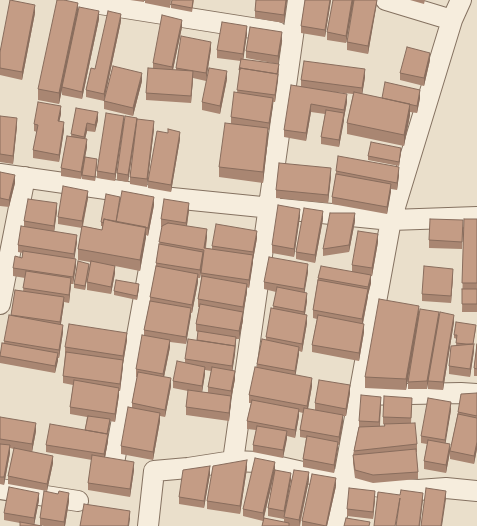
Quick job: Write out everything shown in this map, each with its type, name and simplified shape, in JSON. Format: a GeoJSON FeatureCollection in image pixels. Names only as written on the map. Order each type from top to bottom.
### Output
{"type":"FeatureCollection","features":[{"type":"Feature","properties":{"kind":"street"},"geometry":{"type":"LineString","coordinates":[[75,0],[293,35]]}},
{"type":"Feature","properties":{"kind":"street"},"geometry":{"type":"LineString","coordinates":[[233,461],[298,0]]}},
{"type":"Feature","properties":{"kind":"street"},"geometry":{"type":"LineString","coordinates":[[386,0],[452,20]]}},
{"type":"Feature","properties":{"kind":"street"},"geometry":{"type":"LineString","coordinates":[[335,526],[391,220],[452,20],[461,0]]}},
{"type":"Feature","properties":{"kind":"street"},"geometry":{"type":"LineString","coordinates":[[0,174],[162,197],[391,220],[477,217]]}},
{"type":"Feature","properties":{"kind":"street"},"geometry":{"type":"LineString","coordinates":[[0,304],[25,177]]}},
{"type":"Feature","properties":{"kind":"street"},"geometry":{"type":"LineString","coordinates":[[114,463],[162,197]]}},
{"type":"Feature","properties":{"kind":"street"},"geometry":{"type":"LineString","coordinates":[[359,395],[477,394]]}},
{"type":"Feature","properties":{"kind":"street"},"geometry":{"type":"LineString","coordinates":[[148,526],[154,471],[188,468],[233,461],[258,462],[343,481],[387,488],[418,490],[446,488],[477,492]]}},
{"type":"Feature","properties":{"kind":"street"},"geometry":{"type":"LineString","coordinates":[[0,489],[78,501]]}},
{"type":"Feature","properties":{"kind":"building"},"geometry":{"type":"Polygon","coordinates":[[[10,0],[35,5],[22,72],[0,68],[0,52],[10,0]]]}},
{"type":"Feature","properties":{"kind":"building"},"geometry":{"type":"Polygon","coordinates":[[[57,0],[78,3],[59,93],[38,89],[57,0]]]}},
{"type":"Feature","properties":{"kind":"building"},"geometry":{"type":"Polygon","coordinates":[[[172,0],[193,0],[192,8],[171,4],[172,0]]]}},
{"type":"Feature","properties":{"kind":"building"},"geometry":{"type":"Polygon","coordinates":[[[256,0],[286,0],[284,15],[255,11],[256,0]]]}},
{"type":"Feature","properties":{"kind":"building"},"geometry":{"type":"Polygon","coordinates":[[[305,0],[330,0],[325,30],[301,26],[305,0]]]}},
{"type":"Feature","properties":{"kind":"building"},"geometry":{"type":"Polygon","coordinates":[[[333,0],[352,0],[346,36],[327,32],[333,0]]]}},
{"type":"Feature","properties":{"kind":"building"},"geometry":{"type":"Polygon","coordinates":[[[354,0],[377,0],[368,46],[347,42],[354,0]]]}},
{"type":"Feature","properties":{"kind":"building"},"geometry":{"type":"Polygon","coordinates":[[[79,7],[99,11],[82,92],[62,87],[79,7]]]}},
{"type":"Feature","properties":{"kind":"building"},"geometry":{"type":"Polygon","coordinates":[[[108,11],[121,14],[104,94],[86,90],[91,68],[95,69],[108,11]]]}},
{"type":"Feature","properties":{"kind":"building"},"geometry":{"type":"Polygon","coordinates":[[[162,15],[182,20],[172,67],[153,63],[162,15]]]}},
{"type":"Feature","properties":{"kind":"building"},"geometry":{"type":"Polygon","coordinates":[[[222,22],[247,26],[243,54],[217,50],[222,22]]]}},
{"type":"Feature","properties":{"kind":"building"},"geometry":{"type":"Polygon","coordinates":[[[250,27],[282,32],[278,56],[246,51],[250,27]]]}},
{"type":"Feature","properties":{"kind":"building"},"geometry":{"type":"Polygon","coordinates":[[[181,36],[211,42],[206,73],[176,68],[181,36]]]}},
{"type":"Feature","properties":{"kind":"building"},"geometry":{"type":"Polygon","coordinates":[[[407,47],[430,53],[424,78],[400,73],[407,47]]]}},
{"type":"Feature","properties":{"kind":"building"},"geometry":{"type":"Polygon","coordinates":[[[241,59],[279,64],[277,74],[240,68],[239,70],[241,59]]]}},
{"type":"Feature","properties":{"kind":"building"},"geometry":{"type":"Polygon","coordinates":[[[304,61],[365,69],[362,88],[301,80],[304,61]]]}},
{"type":"Feature","properties":{"kind":"building"},"geometry":{"type":"Polygon","coordinates":[[[113,66],[142,73],[133,108],[104,101],[113,66]]]}},
{"type":"Feature","properties":{"kind":"building"},"geometry":{"type":"Polygon","coordinates":[[[148,68],[193,71],[191,96],[146,93],[148,68]]]}},
{"type":"Feature","properties":{"kind":"building"},"geometry":{"type":"Polygon","coordinates":[[[209,68],[227,71],[220,106],[202,102],[209,68]]]}},
{"type":"Feature","properties":{"kind":"building"},"geometry":{"type":"Polygon","coordinates":[[[240,68],[278,74],[275,95],[237,90],[240,68]]]}},
{"type":"Feature","properties":{"kind":"building"},"geometry":{"type":"Polygon","coordinates":[[[385,82],[420,90],[417,106],[382,98],[385,82]]]}},
{"type":"Feature","properties":{"kind":"building"},"geometry":{"type":"Polygon","coordinates":[[[291,85],[347,94],[344,110],[311,104],[306,133],[284,130],[291,85]]]}},
{"type":"Feature","properties":{"kind":"building"},"geometry":{"type":"Polygon","coordinates":[[[234,92],[273,98],[269,123],[231,117],[234,92]]]}},
{"type":"Feature","properties":{"kind":"building"},"geometry":{"type":"Polygon","coordinates":[[[354,92],[410,104],[404,135],[347,123],[354,92]]]}},
{"type":"Feature","properties":{"kind":"building"},"geometry":{"type":"Polygon","coordinates":[[[38,102],[61,106],[58,121],[64,122],[59,155],[33,150],[38,125],[34,124],[38,102]]]}},
{"type":"Feature","properties":{"kind":"building"},"geometry":{"type":"Polygon","coordinates":[[[76,108],[98,112],[95,125],[87,123],[84,137],[71,134],[76,108]]]}},
{"type":"Feature","properties":{"kind":"building"},"geometry":{"type":"Polygon","coordinates":[[[326,110],[344,113],[339,140],[321,137],[326,110]]]}},
{"type":"Feature","properties":{"kind":"building"},"geometry":{"type":"Polygon","coordinates":[[[106,113],[124,116],[115,174],[97,171],[106,113]]]}},
{"type":"Feature","properties":{"kind":"building"},"geometry":{"type":"Polygon","coordinates":[[[0,116],[17,118],[13,156],[0,154],[0,116]]]}},
{"type":"Feature","properties":{"kind":"building"},"geometry":{"type":"Polygon","coordinates":[[[125,116],[137,118],[128,175],[117,173],[125,116]]]}},
{"type":"Feature","properties":{"kind":"building"},"geometry":{"type":"Polygon","coordinates":[[[137,119],[154,121],[147,179],[130,177],[137,119]]]}},
{"type":"Feature","properties":{"kind":"building"},"geometry":{"type":"Polygon","coordinates":[[[225,123],[268,128],[263,172],[219,167],[225,123]]]}},
{"type":"Feature","properties":{"kind":"building"},"geometry":{"type":"Polygon","coordinates":[[[168,129],[180,132],[171,185],[148,181],[157,131],[168,133],[168,129]]]}},
{"type":"Feature","properties":{"kind":"building"},"geometry":{"type":"Polygon","coordinates":[[[67,136],[87,139],[81,172],[61,168],[67,136]]]}},
{"type":"Feature","properties":{"kind":"building"},"geometry":{"type":"Polygon","coordinates":[[[371,142],[401,148],[399,162],[368,156],[371,142]]]}},
{"type":"Feature","properties":{"kind":"building"},"geometry":{"type":"Polygon","coordinates":[[[338,156],[399,167],[397,183],[336,171],[338,156]]]}},
{"type":"Feature","properties":{"kind":"building"},"geometry":{"type":"Polygon","coordinates":[[[85,157],[97,159],[95,177],[82,175],[85,157]]]}},
{"type":"Feature","properties":{"kind":"building"},"geometry":{"type":"Polygon","coordinates":[[[279,163],[331,168],[328,195],[276,190],[279,163]]]}},
{"type":"Feature","properties":{"kind":"building"},"geometry":{"type":"Polygon","coordinates":[[[0,172],[15,175],[9,200],[0,198],[0,172]]]}},
{"type":"Feature","properties":{"kind":"building"},"geometry":{"type":"Polygon","coordinates":[[[336,174],[391,184],[387,207],[332,197],[336,174]]]}},
{"type":"Feature","properties":{"kind":"building"},"geometry":{"type":"Polygon","coordinates":[[[63,186],[88,191],[82,221],[58,217],[63,186]]]}},
{"type":"Feature","properties":{"kind":"building"},"geometry":{"type":"Polygon","coordinates":[[[122,191],[154,197],[148,228],[116,222],[122,191]]]}},
{"type":"Feature","properties":{"kind":"building"},"geometry":{"type":"Polygon","coordinates":[[[106,194],[120,197],[116,222],[104,219],[103,223],[101,222],[106,194]]]}},
{"type":"Feature","properties":{"kind":"building"},"geometry":{"type":"Polygon","coordinates":[[[28,199],[57,203],[54,226],[24,221],[28,199]]]}},
{"type":"Feature","properties":{"kind":"building"},"geometry":{"type":"Polygon","coordinates":[[[164,199],[189,203],[186,223],[161,219],[164,199]]]}},
{"type":"Feature","properties":{"kind":"building"},"geometry":{"type":"Polygon","coordinates":[[[278,205],[300,209],[294,249],[272,245],[278,205]]]}},
{"type":"Feature","properties":{"kind":"building"},"geometry":{"type":"Polygon","coordinates":[[[304,208],[323,211],[315,255],[296,252],[304,208]]]}},
{"type":"Feature","properties":{"kind":"building"},"geometry":{"type":"Polygon","coordinates":[[[330,213],[355,213],[349,245],[323,249],[330,213]]]}},
{"type":"Feature","properties":{"kind":"building"},"geometry":{"type":"Polygon","coordinates":[[[104,219],[146,227],[140,260],[78,249],[82,226],[102,230],[104,219]]]}},
{"type":"Feature","properties":{"kind":"building"},"geometry":{"type":"Polygon","coordinates":[[[430,219],[463,220],[462,242],[429,240],[430,219]]]}},
{"type":"Feature","properties":{"kind":"building"},"geometry":{"type":"Polygon","coordinates":[[[464,219],[477,219],[477,283],[462,283],[464,219]]]}},
{"type":"Feature","properties":{"kind":"building"},"geometry":{"type":"Polygon","coordinates":[[[168,223],[207,229],[204,248],[253,255],[249,280],[201,273],[204,250],[159,242],[162,226],[168,223]]]}},
{"type":"Feature","properties":{"kind":"building"},"geometry":{"type":"Polygon","coordinates":[[[216,224],[257,231],[253,252],[212,246],[216,224]]]}},
{"type":"Feature","properties":{"kind":"building"},"geometry":{"type":"Polygon","coordinates":[[[21,226],[77,235],[74,254],[18,245],[21,226]]]}},
{"type":"Feature","properties":{"kind":"building"},"geometry":{"type":"Polygon","coordinates":[[[358,231],[378,234],[372,268],[352,265],[358,231]]]}},
{"type":"Feature","properties":{"kind":"building"},"geometry":{"type":"Polygon","coordinates":[[[159,244],[203,252],[200,270],[156,263],[159,244]]]}},
{"type":"Feature","properties":{"kind":"building"},"geometry":{"type":"Polygon","coordinates":[[[23,251],[76,259],[73,277],[13,268],[15,256],[22,258],[23,251]]]}},
{"type":"Feature","properties":{"kind":"building"},"geometry":{"type":"Polygon","coordinates":[[[269,257],[308,264],[304,289],[264,282],[269,257]]]}},
{"type":"Feature","properties":{"kind":"building"},"geometry":{"type":"Polygon","coordinates":[[[78,261],[89,264],[85,286],[74,284],[78,261]]]}},
{"type":"Feature","properties":{"kind":"building"},"geometry":{"type":"Polygon","coordinates":[[[91,261],[115,266],[111,287],[87,282],[91,261]]]}},
{"type":"Feature","properties":{"kind":"building"},"geometry":{"type":"Polygon","coordinates":[[[156,266],[198,274],[192,305],[150,297],[156,266]]]}},
{"type":"Feature","properties":{"kind":"building"},"geometry":{"type":"Polygon","coordinates":[[[321,266],[371,275],[368,287],[318,278],[321,266]]]}},
{"type":"Feature","properties":{"kind":"building"},"geometry":{"type":"Polygon","coordinates":[[[424,266],[453,269],[451,296],[422,294],[424,266]]]}},
{"type":"Feature","properties":{"kind":"building"},"geometry":{"type":"Polygon","coordinates":[[[26,271],[71,278],[69,295],[23,288],[26,271]]]}},
{"type":"Feature","properties":{"kind":"building"},"geometry":{"type":"Polygon","coordinates":[[[202,276],[247,284],[243,307],[198,299],[202,276]]]}},
{"type":"Feature","properties":{"kind":"building"},"geometry":{"type":"Polygon","coordinates":[[[116,280],[139,284],[137,296],[114,291],[116,280]]]}},
{"type":"Feature","properties":{"kind":"building"},"geometry":{"type":"Polygon","coordinates":[[[318,280],[368,289],[362,319],[313,310],[318,280]]]}},
{"type":"Feature","properties":{"kind":"building"},"geometry":{"type":"Polygon","coordinates":[[[277,287],[307,293],[304,312],[273,306],[277,287]]]}},
{"type":"Feature","properties":{"kind":"building"},"geometry":{"type":"Polygon","coordinates":[[[462,289],[477,289],[477,304],[462,304],[462,289]]]}},
{"type":"Feature","properties":{"kind":"building"},"geometry":{"type":"Polygon","coordinates":[[[15,290],[64,297],[60,322],[11,315],[15,290]]]}},
{"type":"Feature","properties":{"kind":"building"},"geometry":{"type":"Polygon","coordinates":[[[379,299],[419,306],[406,379],[365,377],[379,299]]]}},
{"type":"Feature","properties":{"kind":"building"},"geometry":{"type":"Polygon","coordinates":[[[150,301],[191,308],[186,337],[144,330],[150,301]]]}},
{"type":"Feature","properties":{"kind":"building"},"geometry":{"type":"Polygon","coordinates":[[[200,304],[243,312],[239,331],[196,324],[200,304]]]}},
{"type":"Feature","properties":{"kind":"building"},"geometry":{"type":"Polygon","coordinates":[[[271,308],[307,315],[302,344],[266,337],[271,308]]]}},
{"type":"Feature","properties":{"kind":"building"},"geometry":{"type":"Polygon","coordinates":[[[420,309],[439,312],[427,381],[408,382],[420,309]]]}},
{"type":"Feature","properties":{"kind":"building"},"geometry":{"type":"Polygon","coordinates":[[[440,312],[454,315],[443,382],[428,381],[440,312]]]}},
{"type":"Feature","properties":{"kind":"building"},"geometry":{"type":"Polygon","coordinates":[[[9,315],[63,325],[59,350],[4,341],[9,315]]]}},
{"type":"Feature","properties":{"kind":"building"},"geometry":{"type":"Polygon","coordinates":[[[318,315],[364,324],[359,353],[312,345],[318,315]]]}},
{"type":"Feature","properties":{"kind":"building"},"geometry":{"type":"Polygon","coordinates":[[[456,322],[476,325],[473,344],[456,343],[457,335],[454,335],[456,322]]]}},
{"type":"Feature","properties":{"kind":"building"},"geometry":{"type":"Polygon","coordinates":[[[69,324],[127,333],[123,356],[65,347],[69,324]]]}},
{"type":"Feature","properties":{"kind":"building"},"geometry":{"type":"Polygon","coordinates":[[[198,331],[236,337],[235,346],[197,340],[198,331]]]}},
{"type":"Feature","properties":{"kind":"building"},"geometry":{"type":"Polygon","coordinates":[[[142,335],[170,340],[163,374],[136,369],[142,335]]]}},
{"type":"Feature","properties":{"kind":"building"},"geometry":{"type":"Polygon","coordinates":[[[188,339],[235,346],[232,366],[185,359],[188,339]]]}},
{"type":"Feature","properties":{"kind":"building"},"geometry":{"type":"Polygon","coordinates":[[[262,339],[299,347],[295,371],[257,364],[262,339]]]}},
{"type":"Feature","properties":{"kind":"building"},"geometry":{"type":"Polygon","coordinates":[[[2,343],[58,353],[55,366],[0,356],[2,343]]]}},
{"type":"Feature","properties":{"kind":"building"},"geometry":{"type":"Polygon","coordinates":[[[474,344],[470,369],[449,366],[451,346],[474,344]]]}},
{"type":"Feature","properties":{"kind":"building"},"geometry":{"type":"Polygon","coordinates":[[[477,344],[477,369],[474,368],[477,344]]]}},
{"type":"Feature","properties":{"kind":"building"},"geometry":{"type":"Polygon","coordinates":[[[66,352],[123,360],[120,384],[63,376],[66,352]]]}},
{"type":"Feature","properties":{"kind":"building"},"geometry":{"type":"Polygon","coordinates":[[[177,361],[205,367],[202,386],[173,381],[177,361]]]}},
{"type":"Feature","properties":{"kind":"building"},"geometry":{"type":"Polygon","coordinates":[[[212,367],[235,371],[231,391],[208,387],[212,367]]]}},
{"type":"Feature","properties":{"kind":"building"},"geometry":{"type":"Polygon","coordinates":[[[255,367],[312,378],[307,406],[249,395],[255,367]]]}},
{"type":"Feature","properties":{"kind":"building"},"geometry":{"type":"Polygon","coordinates":[[[138,372],[171,378],[165,410],[132,403],[138,372]]]}},
{"type":"Feature","properties":{"kind":"building"},"geometry":{"type":"Polygon","coordinates":[[[74,380],[119,388],[115,414],[70,407],[74,380]]]}},
{"type":"Feature","properties":{"kind":"building"},"geometry":{"type":"Polygon","coordinates":[[[319,380],[350,385],[346,409],[315,403],[319,380]]]}},
{"type":"Feature","properties":{"kind":"building"},"geometry":{"type":"Polygon","coordinates":[[[188,390],[231,396],[229,413],[186,407],[188,390]]]}},
{"type":"Feature","properties":{"kind":"building"},"geometry":{"type":"Polygon","coordinates":[[[477,393],[477,416],[458,412],[461,394],[477,393]]]}},
{"type":"Feature","properties":{"kind":"building"},"geometry":{"type":"Polygon","coordinates":[[[361,395],[381,397],[379,422],[359,421],[361,395]]]}},
{"type":"Feature","properties":{"kind":"building"},"geometry":{"type":"Polygon","coordinates":[[[384,396],[412,398],[411,418],[383,417],[384,396]]]}},
{"type":"Feature","properties":{"kind":"building"},"geometry":{"type":"Polygon","coordinates":[[[428,398],[451,402],[445,440],[421,436],[428,398]]]}},
{"type":"Feature","properties":{"kind":"building"},"geometry":{"type":"Polygon","coordinates":[[[252,400],[299,409],[295,430],[247,421],[252,400]]]}},
{"type":"Feature","properties":{"kind":"building"},"geometry":{"type":"Polygon","coordinates":[[[128,407],[160,413],[153,452],[121,446],[128,407]]]}},
{"type":"Feature","properties":{"kind":"building"},"geometry":{"type":"Polygon","coordinates":[[[304,408],[343,415],[339,437],[300,430],[304,408]]]}},
{"type":"Feature","properties":{"kind":"building"},"geometry":{"type":"Polygon","coordinates":[[[458,414],[477,418],[477,442],[474,456],[450,451],[458,414]]]}},
{"type":"Feature","properties":{"kind":"building"},"geometry":{"type":"Polygon","coordinates":[[[88,416],[110,419],[107,434],[85,430],[88,416]]]}},
{"type":"Feature","properties":{"kind":"building"},"geometry":{"type":"Polygon","coordinates":[[[0,417],[36,423],[32,444],[0,439],[0,417]]]}},
{"type":"Feature","properties":{"kind":"building"},"geometry":{"type":"Polygon","coordinates":[[[415,423],[417,444],[354,451],[359,427],[385,426],[384,424],[415,423]]]}},
{"type":"Feature","properties":{"kind":"building"},"geometry":{"type":"Polygon","coordinates":[[[50,424],[108,434],[104,454],[46,445],[50,424]]]}},
{"type":"Feature","properties":{"kind":"building"},"geometry":{"type":"Polygon","coordinates":[[[257,426],[287,431],[283,450],[253,445],[257,426]]]}},
{"type":"Feature","properties":{"kind":"building"},"geometry":{"type":"Polygon","coordinates":[[[307,436],[338,442],[334,465],[303,459],[307,436]]]}},
{"type":"Feature","properties":{"kind":"building"},"geometry":{"type":"Polygon","coordinates":[[[428,440],[450,444],[446,465],[424,461],[428,440]]]}},
{"type":"Feature","properties":{"kind":"building"},"geometry":{"type":"Polygon","coordinates":[[[0,444],[10,445],[4,477],[0,477],[0,444]]]}},
{"type":"Feature","properties":{"kind":"building"},"geometry":{"type":"Polygon","coordinates":[[[14,448],[53,456],[47,484],[8,476],[14,448]]]}},
{"type":"Feature","properties":{"kind":"building"},"geometry":{"type":"Polygon","coordinates":[[[416,449],[418,472],[373,475],[355,470],[353,455],[416,449]]]}},
{"type":"Feature","properties":{"kind":"building"},"geometry":{"type":"Polygon","coordinates":[[[92,455],[134,462],[130,489],[88,483],[92,455]]]}},
{"type":"Feature","properties":{"kind":"building"},"geometry":{"type":"Polygon","coordinates":[[[255,458],[275,462],[263,513],[243,509],[255,458]]]}},
{"type":"Feature","properties":{"kind":"building"},"geometry":{"type":"Polygon","coordinates":[[[247,460],[240,506],[207,501],[213,466],[247,460]]]}},
{"type":"Feature","properties":{"kind":"building"},"geometry":{"type":"Polygon","coordinates":[[[210,466],[204,501],[179,497],[183,470],[210,466]]]}},
{"type":"Feature","properties":{"kind":"building"},"geometry":{"type":"Polygon","coordinates":[[[275,470],[291,473],[284,511],[268,508],[275,470]]]}},
{"type":"Feature","properties":{"kind":"building"},"geometry":{"type":"Polygon","coordinates":[[[294,470],[309,472],[299,520],[284,517],[294,470]]]}},
{"type":"Feature","properties":{"kind":"building"},"geometry":{"type":"Polygon","coordinates":[[[312,474],[336,478],[326,526],[302,521],[312,474]]]}},
{"type":"Feature","properties":{"kind":"building"},"geometry":{"type":"Polygon","coordinates":[[[9,487],[39,493],[34,518],[4,513],[9,487]]]}},
{"type":"Feature","properties":{"kind":"building"},"geometry":{"type":"Polygon","coordinates":[[[349,488],[375,491],[373,512],[347,509],[349,488]]]}},
{"type":"Feature","properties":{"kind":"building"},"geometry":{"type":"Polygon","coordinates":[[[426,488],[446,491],[441,526],[421,526],[426,488]]]}},
{"type":"Feature","properties":{"kind":"building"},"geometry":{"type":"Polygon","coordinates":[[[401,490],[423,493],[419,526],[396,526],[400,498],[395,526],[374,526],[378,492],[400,495],[401,490]]]}},
{"type":"Feature","properties":{"kind":"building"},"geometry":{"type":"Polygon","coordinates":[[[44,491],[58,494],[59,491],[69,493],[64,522],[40,518],[44,491]]]}},
{"type":"Feature","properties":{"kind":"building"},"geometry":{"type":"Polygon","coordinates":[[[84,504],[130,511],[128,526],[80,526],[84,504]]]}},
{"type":"Feature","properties":{"kind":"building"},"geometry":{"type":"Polygon","coordinates":[[[264,518],[289,523],[289,526],[262,526],[264,518]]]}},
{"type":"Feature","properties":{"kind":"building"},"geometry":{"type":"Polygon","coordinates":[[[346,518],[370,522],[369,526],[344,526],[346,518]]]}},
{"type":"Feature","properties":{"kind":"building"},"geometry":{"type":"Polygon","coordinates":[[[20,522],[42,526],[20,526],[20,522]]]}}]}
